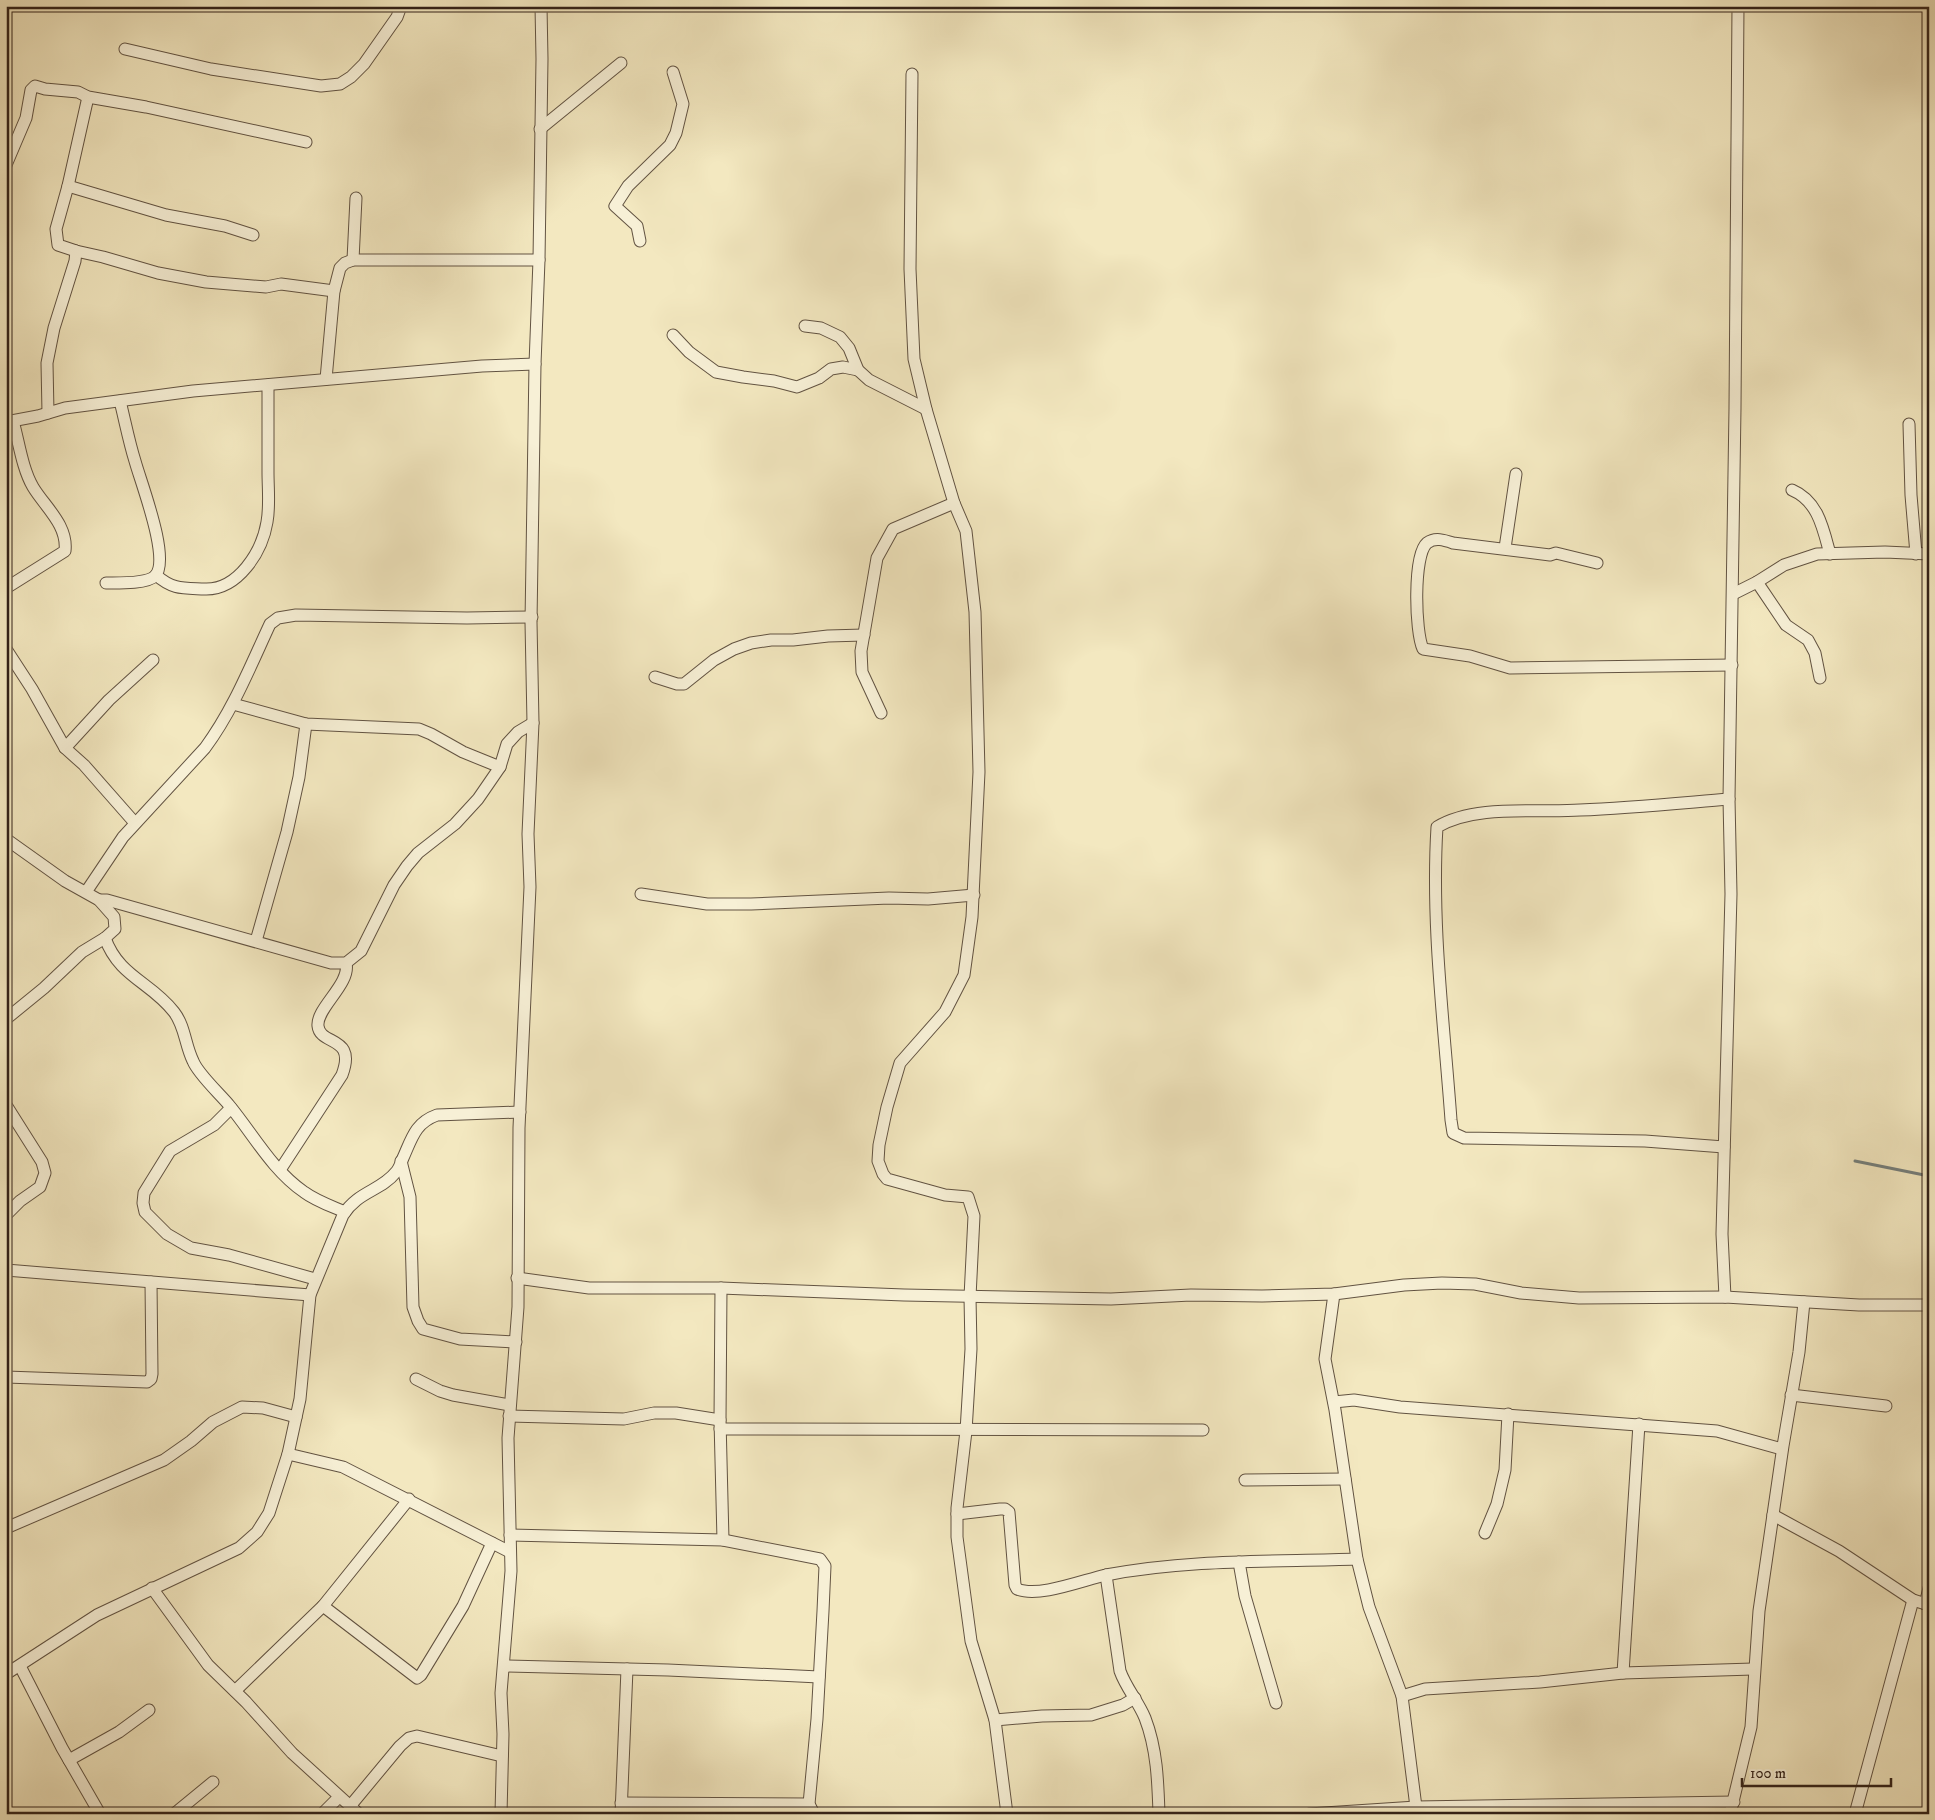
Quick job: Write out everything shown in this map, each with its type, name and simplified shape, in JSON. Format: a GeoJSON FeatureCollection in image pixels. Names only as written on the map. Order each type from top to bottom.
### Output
{"type":"FeatureCollection","features":[{"type":"Feature","properties":{"kind":"street"},"geometry":{"type":"LineString","coordinates":[[124,49],[211,69],[321,86],[340,84],[351,77],[364,64],[397,17],[401,6]]}},
{"type":"Feature","properties":{"kind":"street"},"geometry":{"type":"LineString","coordinates":[[501,1814],[501,1693],[511,1571],[508,1462],[509,1411],[518,1307],[520,1112],[530,887],[528,834],[533,723],[532,617],[535,364],[539,260],[542,59],[541,6]]}},
{"type":"Feature","properties":{"kind":"street"},"geometry":{"type":"LineString","coordinates":[[1725,1297],[1722,1234],[1731,894],[1729,799],[1733,594],[1738,6]]}},
{"type":"Feature","properties":{"kind":"street"},"geometry":{"type":"LineString","coordinates":[[540,129],[621,63]]}},
{"type":"Feature","properties":{"kind":"street"},"geometry":{"type":"LineString","coordinates":[[640,242],[637,226],[615,206],[628,186],[670,145],[676,133],[682,104],[673,72]]}},
{"type":"Feature","properties":{"kind":"street"},"geometry":{"type":"LineString","coordinates":[[912,74],[910,279],[914,359],[926,409],[954,503],[966,531],[975,612],[980,772],[974,895],[964,975],[945,1012],[900,1063],[887,1107],[879,1145],[878,1161],[887,1179],[945,1195],[968,1197],[974,1216],[970,1297],[971,1349],[966,1430],[957,1514],[957,1537],[971,1641],[995,1720],[1007,1814]]}},
{"type":"Feature","properties":{"kind":"street"},"geometry":{"type":"LineString","coordinates":[[6,165],[26,118],[31,90],[35,86],[45,89],[78,92],[88,97],[146,106],[306,142]]}},
{"type":"Feature","properties":{"kind":"street"},"geometry":{"type":"LineString","coordinates":[[88,97],[68,186],[56,229],[56,240],[61,246],[76,252],[103,257],[158,273],[206,282],[266,287],[281,284],[334,291]]}},
{"type":"Feature","properties":{"kind":"street"},"geometry":{"type":"LineString","coordinates":[[68,186],[166,215],[225,226],[253,235]]}},
{"type":"Feature","properties":{"kind":"street"},"geometry":{"type":"LineString","coordinates":[[353,260],[356,198]]}},
{"type":"Feature","properties":{"kind":"street"},"geometry":{"type":"LineString","coordinates":[[48,414],[47,363],[54,328],[75,261],[76,252]]}},
{"type":"Feature","properties":{"kind":"street"},"geometry":{"type":"LineString","coordinates":[[326,380],[334,291],[340,268],[345,263],[353,260],[539,260]]}},
{"type":"Feature","properties":{"kind":"street"},"geometry":{"type":"LineString","coordinates":[[805,326],[821,328],[840,337],[849,348],[858,370],[869,380],[926,409]]}},
{"type":"Feature","properties":{"kind":"street"},"geometry":{"type":"LineString","coordinates":[[673,335],[689,352],[716,372],[774,381],[797,387],[819,378],[831,369],[843,367],[858,370]]}},
{"type":"Feature","properties":{"kind":"street"},"geometry":{"type":"LineString","coordinates":[[6,588],[65,551],[64,536],[57,520],[33,487],[10,421],[48,414],[65,408],[193,391],[482,366],[535,364]]}},
{"type":"Feature","properties":{"kind":"street"},"geometry":{"type":"LineString","coordinates":[[156,575],[167,585],[215,589],[224,586],[249,564],[259,546],[267,522],[268,385]]}},
{"type":"Feature","properties":{"kind":"street"},"geometry":{"type":"LineString","coordinates":[[106,583],[150,580],[156,575],[160,567],[158,543],[120,402]]}},
{"type":"Feature","properties":{"kind":"street"},"geometry":{"type":"LineString","coordinates":[[1909,424],[1911,495],[1916,554]]}},
{"type":"Feature","properties":{"kind":"street"},"geometry":{"type":"LineString","coordinates":[[1505,548],[1516,474]]}},
{"type":"Feature","properties":{"kind":"street"},"geometry":{"type":"LineString","coordinates":[[1792,490],[1801,494],[1809,501],[1822,522],[1830,554]]}},
{"type":"Feature","properties":{"kind":"street"},"geometry":{"type":"LineString","coordinates":[[882,712],[862,672],[861,651],[878,558],[893,529],[954,503]]}},
{"type":"Feature","properties":{"kind":"street"},"geometry":{"type":"LineString","coordinates":[[1597,563],[1556,553],[1550,554],[1453,543],[1438,539],[1431,540],[1425,545],[1421,554],[1417,586],[1419,642],[1423,649],[1470,656],[1510,668],[1732,665]]}},
{"type":"Feature","properties":{"kind":"street"},"geometry":{"type":"LineString","coordinates":[[1733,594],[1784,565],[1817,554],[1885,552],[1929,554]]}},
{"type":"Feature","properties":{"kind":"street"},"geometry":{"type":"LineString","coordinates":[[1757,582],[1786,626],[1808,640],[1816,653],[1820,678]]}},
{"type":"Feature","properties":{"kind":"street"},"geometry":{"type":"LineString","coordinates":[[86,892],[123,837],[205,748],[233,704],[270,624],[278,618],[326,614],[467,618],[532,617]]}},
{"type":"Feature","properties":{"kind":"street"},"geometry":{"type":"LineString","coordinates":[[655,677],[676,684],[684,684],[714,660],[734,649],[751,643],[771,640],[864,635]]}},
{"type":"Feature","properties":{"kind":"street"},"geometry":{"type":"LineString","coordinates":[[6,648],[32,689],[65,748],[84,765],[135,823]]}},
{"type":"Feature","properties":{"kind":"street"},"geometry":{"type":"LineString","coordinates":[[65,748],[110,700],[153,660]]}},
{"type":"Feature","properties":{"kind":"street"},"geometry":{"type":"LineString","coordinates":[[233,704],[306,724],[419,729],[463,752],[500,767]]}},
{"type":"Feature","properties":{"kind":"street"},"geometry":{"type":"LineString","coordinates":[[99,900],[107,900],[331,963],[346,963],[361,952],[394,885],[407,866],[418,853],[455,824],[478,799],[500,767],[508,744],[518,732],[533,723]]}},
{"type":"Feature","properties":{"kind":"street"},"geometry":{"type":"LineString","coordinates":[[256,941],[287,832],[299,777],[306,724]]}},
{"type":"Feature","properties":{"kind":"street"},"geometry":{"type":"LineString","coordinates":[[1724,1147],[1645,1141],[1464,1138],[1453,1133],[1437,932],[1436,853],[1437,827],[1447,821],[1486,812],[1579,810],[1729,799]]}},
{"type":"Feature","properties":{"kind":"street"},"geometry":{"type":"LineString","coordinates":[[6,839],[65,881],[99,900],[114,917],[115,929],[105,938],[82,952],[44,988],[6,1019]]}},
{"type":"Feature","properties":{"kind":"street"},"geometry":{"type":"LineString","coordinates":[[641,894],[716,904],[863,898],[928,899],[974,895]]}},
{"type":"Feature","properties":{"kind":"street"},"geometry":{"type":"LineString","coordinates":[[105,938],[112,954],[125,970],[161,997],[175,1013],[184,1032],[193,1062],[280,1170],[307,1195],[345,1212]]}},
{"type":"Feature","properties":{"kind":"street"},"geometry":{"type":"LineString","coordinates":[[280,1170],[345,1068],[346,1055],[344,1049],[320,1032],[318,1027],[320,1018],[346,974],[346,963]]}},
{"type":"Feature","properties":{"kind":"street"},"geometry":{"type":"LineString","coordinates":[[6,1105],[42,1162],[45,1174],[40,1187],[20,1201],[6,1215]]}},
{"type":"Feature","properties":{"kind":"street"},"geometry":{"type":"LineString","coordinates":[[231,1108],[214,1125],[170,1150],[144,1193],[143,1203],[145,1212],[167,1234],[191,1248],[229,1255],[315,1279]]}},
{"type":"Feature","properties":{"kind":"street"},"geometry":{"type":"LineString","coordinates":[[6,1674],[97,1615],[239,1548],[257,1532],[269,1513],[288,1454],[300,1399],[310,1295],[315,1279],[330,1250],[349,1205],[396,1172],[418,1127],[426,1119],[437,1115],[520,1112]]}},
{"type":"Feature","properties":{"kind":"street"},"geometry":{"type":"LineString","coordinates":[[402,1161],[410,1197],[413,1307],[418,1321],[424,1328],[460,1339],[516,1342]]}},
{"type":"Feature","properties":{"kind":"street"},"geometry":{"type":"LineString","coordinates":[[6,1270],[310,1295]]}},
{"type":"Feature","properties":{"kind":"street"},"geometry":{"type":"LineString","coordinates":[[517,1278],[589,1288],[721,1288],[970,1297],[1111,1299],[1191,1295],[1334,1294],[1404,1285],[1475,1284],[1521,1293],[1579,1298],[1725,1297],[1859,1305],[1929,1305]]}},
{"type":"Feature","properties":{"kind":"street"},"geometry":{"type":"LineString","coordinates":[[6,1377],[147,1382],[152,1374],[151,1282]]}},
{"type":"Feature","properties":{"kind":"street"},"geometry":{"type":"LineString","coordinates":[[721,1288],[720,1424],[723,1540]]}},
{"type":"Feature","properties":{"kind":"street"},"geometry":{"type":"LineString","coordinates":[[1334,1294],[1325,1359],[1334,1402],[1357,1559],[1369,1607],[1402,1696],[1416,1807]]}},
{"type":"Feature","properties":{"kind":"street"},"geometry":{"type":"LineString","coordinates":[[1730,1814],[1751,1727],[1759,1611],[1782,1449],[1799,1352],[1804,1302]]}},
{"type":"Feature","properties":{"kind":"street"},"geometry":{"type":"LineString","coordinates":[[416,1379],[440,1391],[509,1411],[624,1419],[654,1413],[676,1413],[720,1424],[966,1430],[1204,1430]]}},
{"type":"Feature","properties":{"kind":"street"},"geometry":{"type":"LineString","coordinates":[[1331,1388],[1354,1400]]}},
{"type":"Feature","properties":{"kind":"street"},"geometry":{"type":"LineString","coordinates":[[1791,1394],[1886,1406]]}},
{"type":"Feature","properties":{"kind":"street"},"geometry":{"type":"LineString","coordinates":[[1334,1402],[1354,1400],[1400,1407],[1717,1431],[1782,1449]]}},
{"type":"Feature","properties":{"kind":"street"},"geometry":{"type":"LineString","coordinates":[[6,1528],[164,1460],[230,1411],[242,1407],[263,1408],[296,1417]]}},
{"type":"Feature","properties":{"kind":"street"},"geometry":{"type":"LineString","coordinates":[[1485,1533],[1497,1504],[1505,1470],[1508,1414]]}},
{"type":"Feature","properties":{"kind":"street"},"geometry":{"type":"LineString","coordinates":[[1623,1673],[1639,1424]]}},
{"type":"Feature","properties":{"kind":"street"},"geometry":{"type":"LineString","coordinates":[[288,1454],[343,1467],[510,1552]]}},
{"type":"Feature","properties":{"kind":"street"},"geometry":{"type":"LineString","coordinates":[[1245,1480],[1345,1479]]}},
{"type":"Feature","properties":{"kind":"street"},"geometry":{"type":"LineString","coordinates":[[234,1691],[323,1606],[409,1499]]}},
{"type":"Feature","properties":{"kind":"street"},"geometry":{"type":"LineString","coordinates":[[957,1514],[1000,1509],[1008,1512],[1015,1585],[1017,1589],[1035,1592],[1106,1575],[1186,1564],[1357,1559]]}},
{"type":"Feature","properties":{"kind":"street"},"geometry":{"type":"LineString","coordinates":[[1773,1515],[1839,1551],[1913,1600],[1927,1605],[1929,1588]]}},
{"type":"Feature","properties":{"kind":"street"},"geometry":{"type":"LineString","coordinates":[[510,1535],[723,1540],[820,1558],[824,1566],[812,1809],[621,1808],[627,1669]]}},
{"type":"Feature","properties":{"kind":"street"},"geometry":{"type":"LineString","coordinates":[[323,1606],[417,1678],[421,1676],[463,1606],[492,1543]]}},
{"type":"Feature","properties":{"kind":"street"},"geometry":{"type":"LineString","coordinates":[[1239,1562],[1244,1596],[1276,1703]]}},
{"type":"Feature","properties":{"kind":"street"},"geometry":{"type":"LineString","coordinates":[[1106,1575],[1120,1671],[1124,1682],[1146,1719],[1156,1761],[1159,1814]]}},
{"type":"Feature","properties":{"kind":"street"},"geometry":{"type":"LineString","coordinates":[[152,1588],[208,1665],[292,1753],[359,1814]]}},
{"type":"Feature","properties":{"kind":"street"},"geometry":{"type":"LineString","coordinates":[[1855,1814],[1913,1600]]}},
{"type":"Feature","properties":{"kind":"street"},"geometry":{"type":"LineString","coordinates":[[20,1666],[69,1760],[100,1814]]}},
{"type":"Feature","properties":{"kind":"street"},"geometry":{"type":"LineString","coordinates":[[504,1666],[819,1677]]}},
{"type":"Feature","properties":{"kind":"street"},"geometry":{"type":"LineString","coordinates":[[1402,1696],[1425,1689],[1540,1682],[1623,1673],[1754,1669]]}},
{"type":"Feature","properties":{"kind":"street"},"geometry":{"type":"LineString","coordinates":[[995,1720],[1042,1716],[1091,1715],[1123,1705],[1135,1698]]}},
{"type":"Feature","properties":{"kind":"street"},"geometry":{"type":"LineString","coordinates":[[69,1760],[119,1732],[149,1710]]}},
{"type":"Feature","properties":{"kind":"street"},"geometry":{"type":"LineString","coordinates":[[351,1805],[400,1746],[409,1738],[417,1736],[502,1756]]}},
{"type":"Feature","properties":{"kind":"street"},"geometry":{"type":"LineString","coordinates":[[174,1814],[213,1782]]}},
{"type":"Feature","properties":{"kind":"street"},"geometry":{"type":"LineString","coordinates":[[322,1814],[339,1797]]}},
{"type":"Feature","properties":{"kind":"street"},"geometry":{"type":"LineString","coordinates":[[1310,1814],[1416,1807],[1602,1808],[1734,1802]]}},
{"type":"Feature","properties":{"kind":"waterway"},"geometry":{"type":"LineString","coordinates":[[1855,1161],[1929,1176]]}}]}
